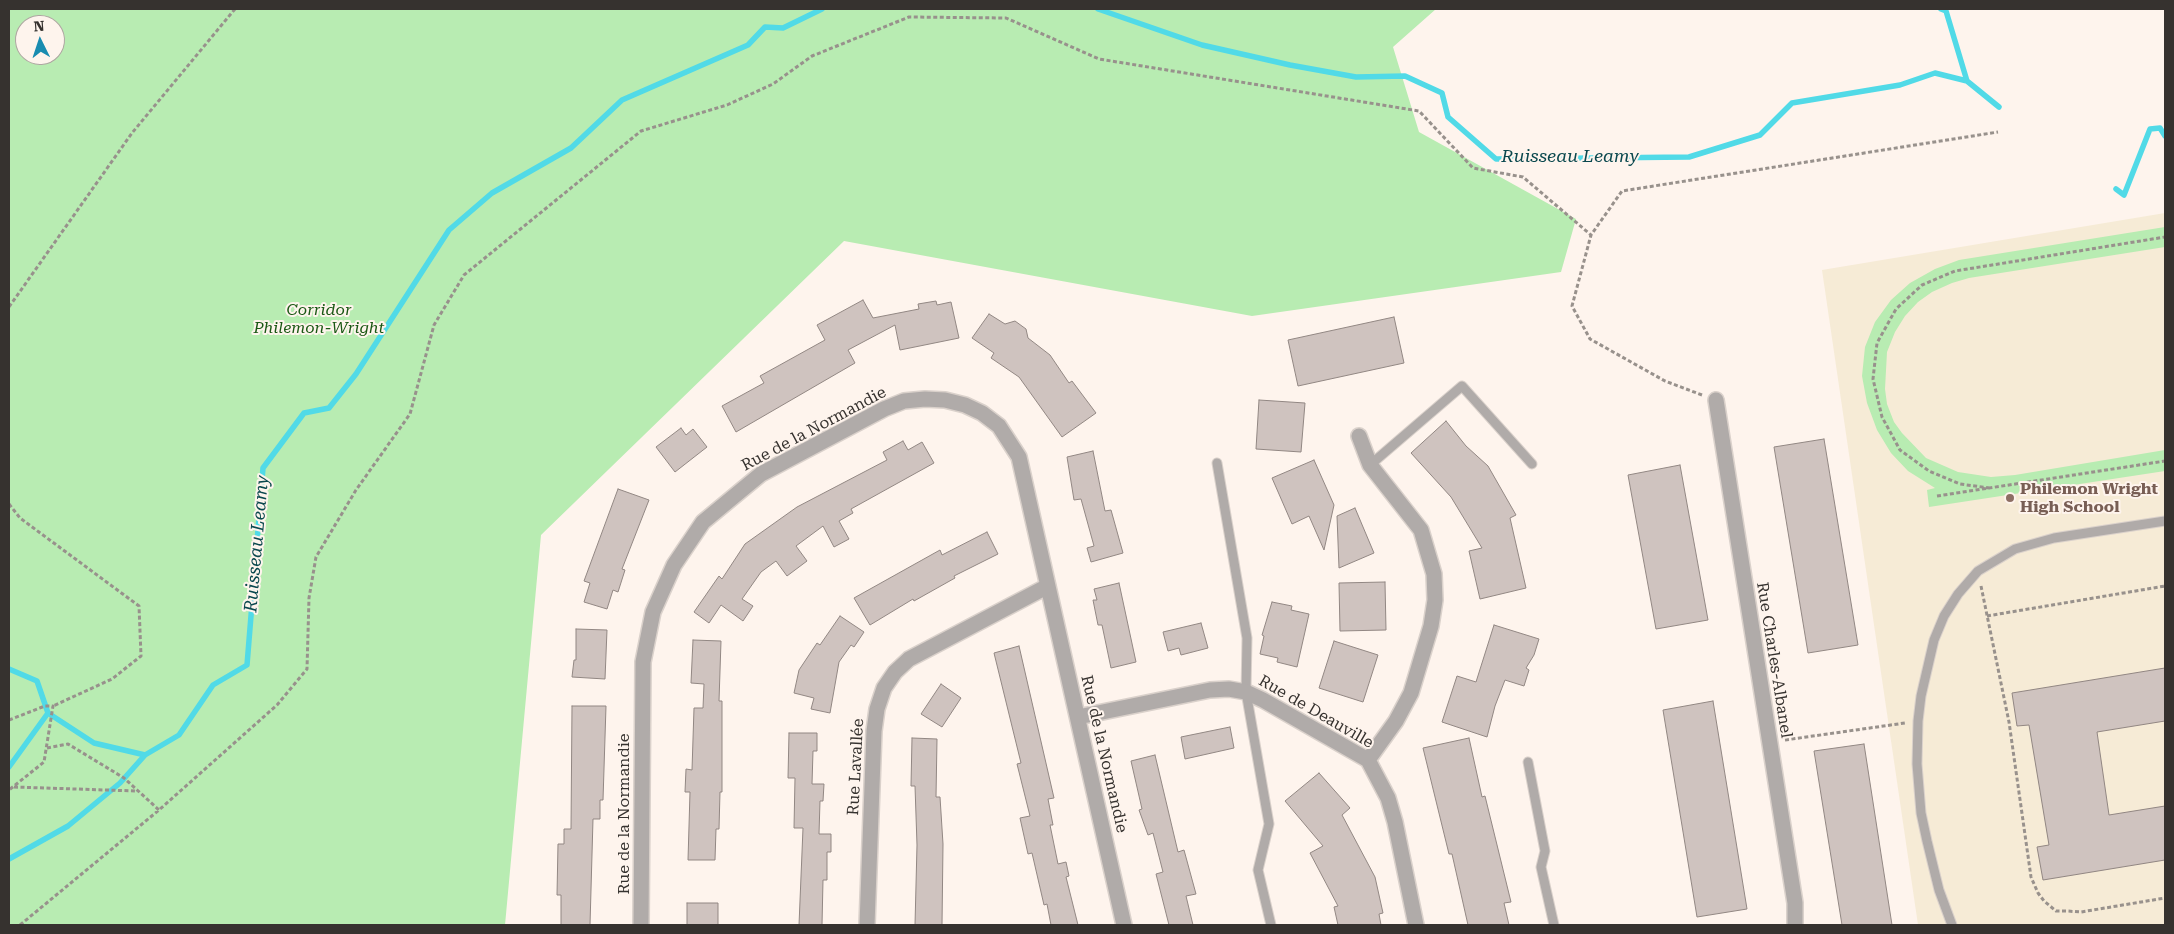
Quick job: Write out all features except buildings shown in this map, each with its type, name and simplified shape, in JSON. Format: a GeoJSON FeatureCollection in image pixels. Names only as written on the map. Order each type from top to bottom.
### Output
{"type":"FeatureCollection","features":[{"type":"Feature","properties":{"kind":"street","name":"Rue de la Normandie"},"geometry":{"type":"LineString","coordinates":[[641,925],[643,662],[653,612],[674,565],[703,522],[722,504],[761,474],[884,409],[904,401],[925,399],[965,404],[982,413],[999,426],[1020,457],[1124,925]]}},
{"type":"Feature","properties":{"kind":"street","name":"Rue Charles-Albanel"},"geometry":{"type":"LineString","coordinates":[[1716,400],[1795,903],[1795,925]]}},
{"type":"Feature","properties":{"kind":"street"},"geometry":{"type":"LineString","coordinates":[[1359,436],[1370,465],[1421,530],[1434,574],[1435,600],[1431,626],[1411,692],[1396,721],[1368,760]]}},
{"type":"Feature","properties":{"kind":"street","name":"Rue Lavallée"},"geometry":{"type":"LineString","coordinates":[[867,925],[874,731],[877,709],[884,688],[895,672],[909,658],[1048,586]]}},
{"type":"Feature","properties":{"kind":"street","name":"Rue de Deauville"},"geometry":{"type":"LineString","coordinates":[[1078,717],[1210,690],[1229,689],[1246,692],[1368,760],[1388,798],[1395,822],[1416,925]]}},
{"type":"Feature","properties":{"kind":"lane"},"geometry":{"type":"LineString","coordinates":[[1370,465],[1462,386],[1532,464]]}},
{"type":"Feature","properties":{"kind":"lane"},"geometry":{"type":"LineString","coordinates":[[1217,462],[1247,638],[1246,692],[1269,824],[1258,870],[1272,925]]}},
{"type":"Feature","properties":{"kind":"lane"},"geometry":{"type":"LineString","coordinates":[[1952,925],[1940,890],[1921,813],[1917,764],[1918,721],[1921,696],[1934,640],[1944,616],[1958,594],[1978,571],[2001,556],[2030,544],[2054,538],[2165,521]]}},
{"type":"Feature","properties":{"kind":"lane"},"geometry":{"type":"LineString","coordinates":[[1528,762],[1545,851],[1541,867],[1554,925]]}},
{"type":"Feature","properties":{"kind":"path"},"geometry":{"type":"LineString","coordinates":[[9,307],[132,133],[235,9]]}},
{"type":"Feature","properties":{"kind":"path"},"geometry":{"type":"LineString","coordinates":[[20,925],[159,810],[277,705],[307,669],[309,598],[316,557],[356,490],[410,414],[434,325],[464,275],[642,132],[727,105],[773,84],[812,56],[909,17],[1006,18],[1098,59],[1419,110],[1473,168],[1523,177],[1591,235]]}},
{"type":"Feature","properties":{"kind":"path"},"geometry":{"type":"LineString","coordinates":[[1716,400],[1665,381],[1590,339],[1572,306],[1591,235],[1622,191],[1998,132]]}},
{"type":"Feature","properties":{"kind":"path"},"geometry":{"type":"LineString","coordinates":[[1990,488],[1960,484],[1929,471],[1900,450],[1882,417],[1873,378],[1878,342],[1896,309],[1922,285],[1955,272],[2165,237]]}},
{"type":"Feature","properties":{"kind":"path"},"geometry":{"type":"LineString","coordinates":[[1937,496],[2165,461]]}},
{"type":"Feature","properties":{"kind":"path"},"geometry":{"type":"LineString","coordinates":[[9,504],[20,518],[139,606],[141,656],[112,679],[53,706],[45,706],[9,720]]}},
{"type":"Feature","properties":{"kind":"path"},"geometry":{"type":"LineString","coordinates":[[1978,571],[2009,722],[2031,877],[2038,892],[2044,902],[2056,910],[2074,911],[2165,898]]}},
{"type":"Feature","properties":{"kind":"path"},"geometry":{"type":"LineString","coordinates":[[1987,616],[2165,586]]}},
{"type":"Feature","properties":{"kind":"path"},"geometry":{"type":"LineString","coordinates":[[9,790],[44,762],[53,706]]}},
{"type":"Feature","properties":{"kind":"path"},"geometry":{"type":"LineString","coordinates":[[1770,742],[1918,721]]}},
{"type":"Feature","properties":{"kind":"path"},"geometry":{"type":"LineString","coordinates":[[47,748],[68,744],[124,778],[159,810]]}},
{"type":"Feature","properties":{"kind":"path"},"geometry":{"type":"LineString","coordinates":[[13,787],[138,790]]}},
{"type":"Feature","properties":{"kind":"shaded area","name":"Philemon Wright High School"},"geometry":{"type":"Polygon","coordinates":[[[2165,213],[2165,925],[1918,925],[1822,270],[2165,213]]]}},
{"type":"Feature","properties":{"kind":"green space","name":"Corridor Philemon-Wright"},"geometry":{"type":"Polygon","coordinates":[[[9,9],[1436,9],[1393,47],[1419,132],[1576,219],[1561,272],[1252,316],[844,241],[541,535],[505,925],[9,925],[9,9]]]}},
{"type":"Feature","properties":{"kind":"green space"},"geometry":{"type":"Polygon","coordinates":[[[2165,227],[2165,247],[1969,278],[1932,292],[1918,302],[1905,316],[1895,332],[1887,352],[1885,389],[1887,404],[1894,422],[1902,433],[1926,458],[1958,472],[1991,477],[2015,475],[2165,450],[2165,471],[1929,507],[1927,490],[1935,488],[1908,471],[1891,453],[1877,430],[1867,403],[1862,376],[1865,347],[1875,322],[1891,300],[1910,283],[1935,269],[1959,260],[2165,227]]]}},
{"type":"Feature","properties":{"kind":"waterway","name":"Ruisseau Leamy"},"geometry":{"type":"LineString","coordinates":[[9,767],[48,713],[94,743],[145,755],[179,735],[213,685],[247,665],[263,468],[304,413],[329,408],[356,374],[449,230],[492,193],[571,148],[622,100],[748,45],[765,27],[783,28],[822,9]]}},
{"type":"Feature","properties":{"kind":"waterway","name":"Ruisseau Leamy"},"geometry":{"type":"LineString","coordinates":[[1098,9],[1202,45],[1290,65],[1356,77],[1405,76],[1442,93],[1448,117],[1496,159],[1689,157],[1760,135],[1792,103],[1900,85],[1935,73],[1967,81],[1999,107]]}},
{"type":"Feature","properties":{"kind":"waterway"},"geometry":{"type":"LineString","coordinates":[[1941,9],[1946,11],[1967,81]]}},
{"type":"Feature","properties":{"kind":"waterway","name":"Ruisseau Leamy"},"geometry":{"type":"LineString","coordinates":[[2116,189],[2124,195],[2150,129],[2160,128],[2165,136]]}},
{"type":"Feature","properties":{"kind":"waterway"},"geometry":{"type":"LineString","coordinates":[[9,669],[37,681],[48,713]]}},
{"type":"Feature","properties":{"kind":"waterway"},"geometry":{"type":"LineString","coordinates":[[9,859],[68,826],[120,783],[145,755]]}},
{"type":"Feature","properties":{"kind":"place","name":"Philemon Wright High School"},"geometry":{"type":"Point","coordinates":[2010,498]}}]}
